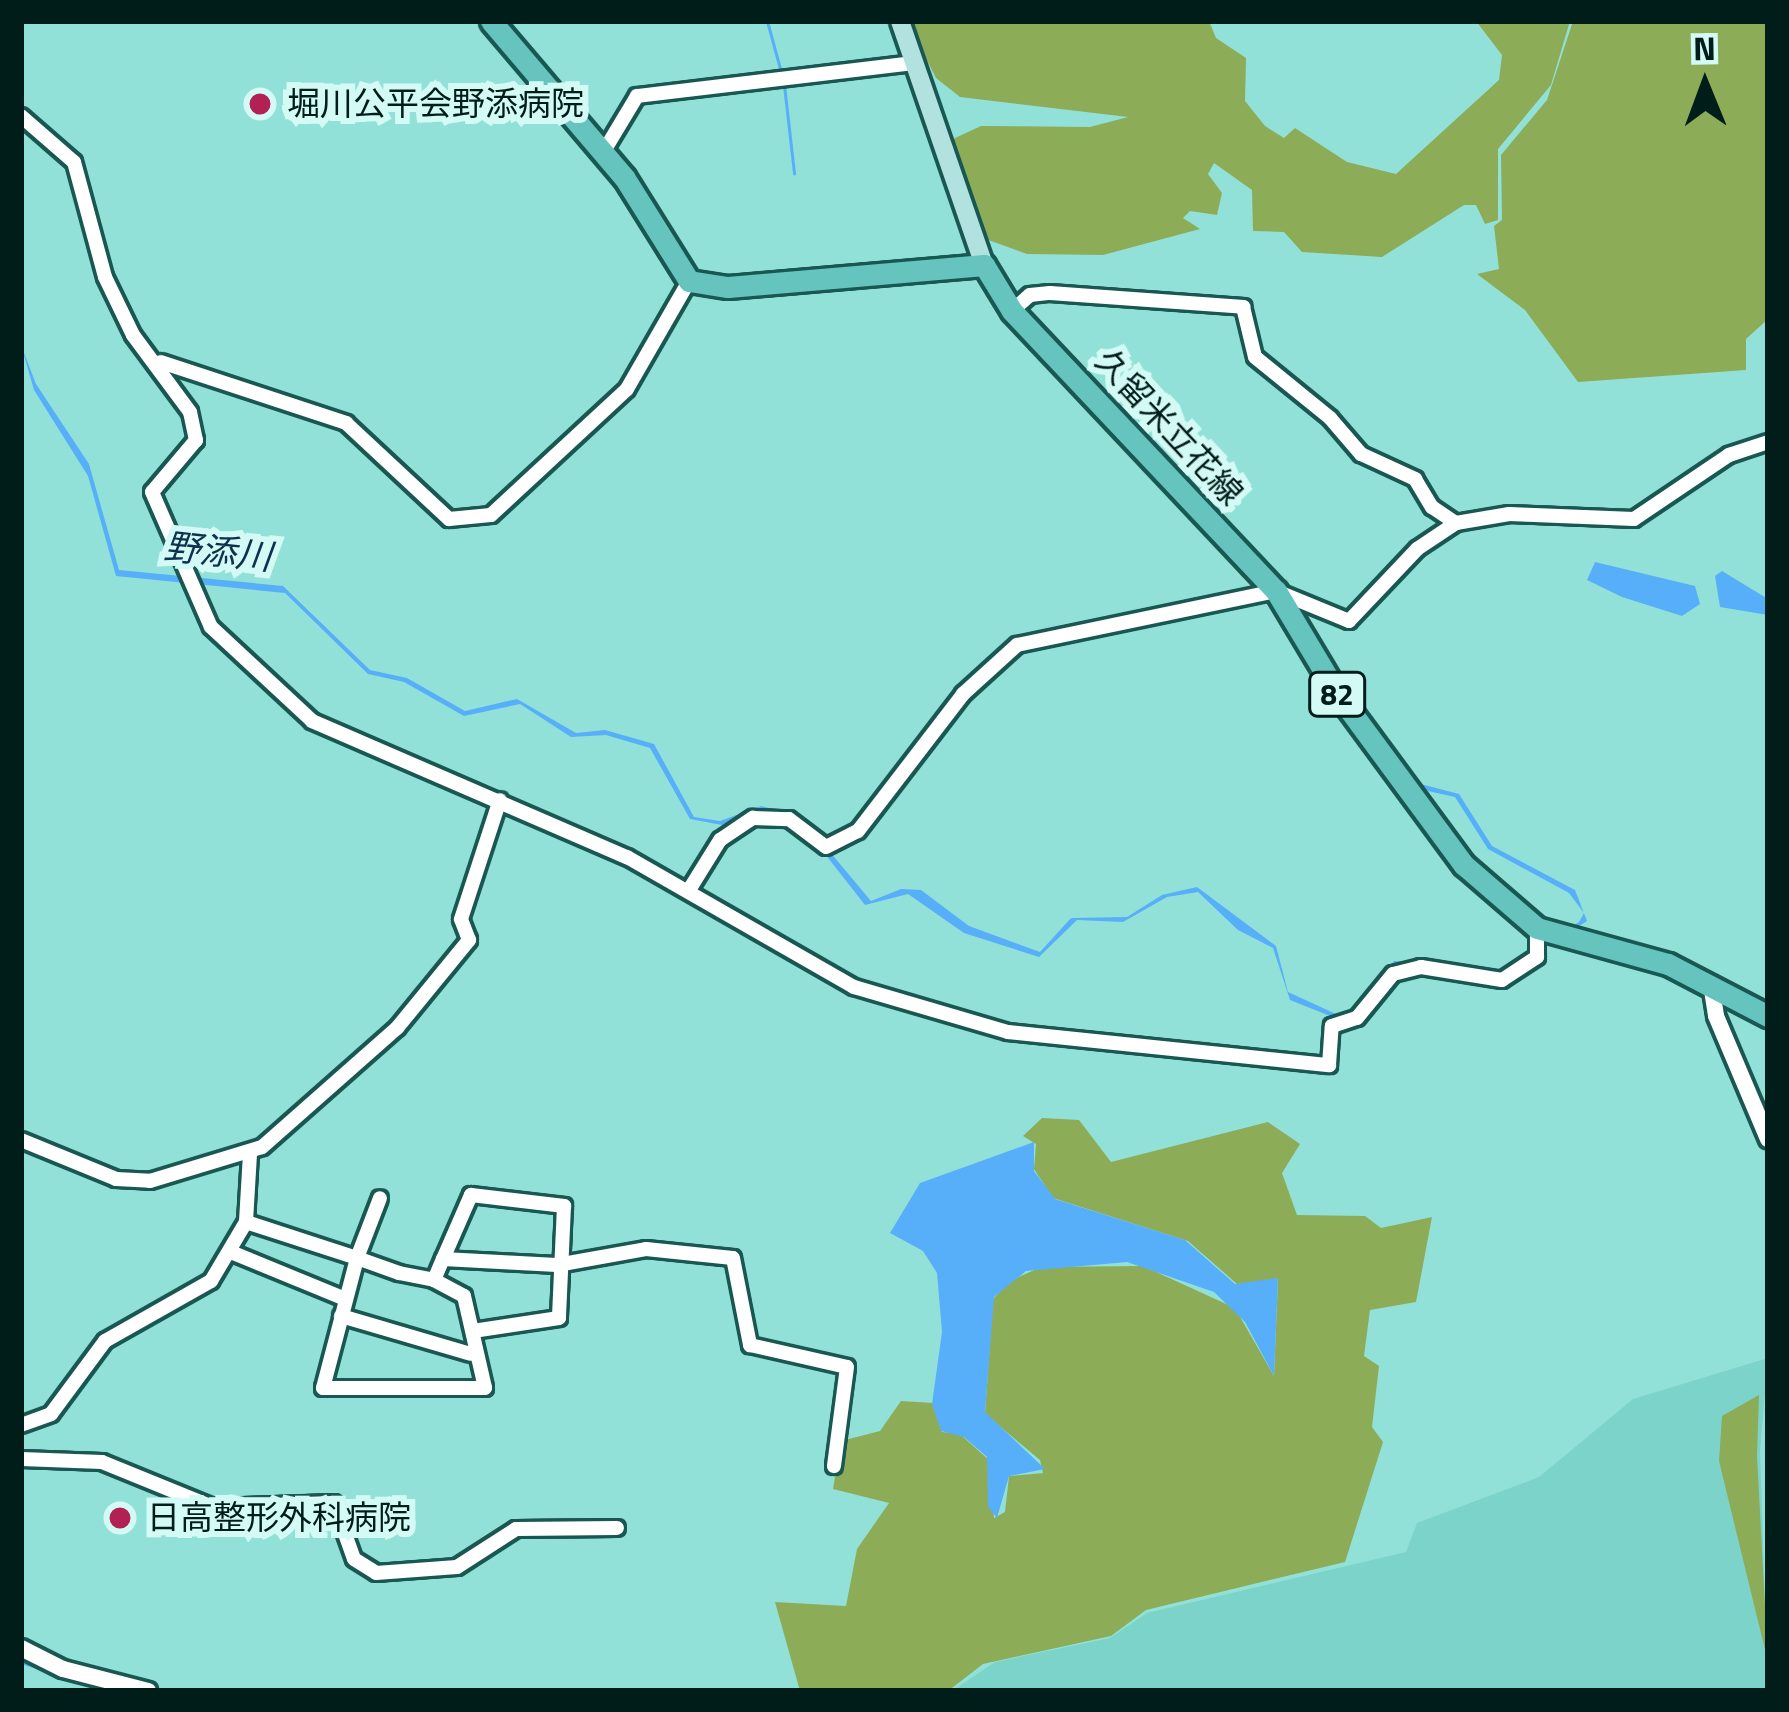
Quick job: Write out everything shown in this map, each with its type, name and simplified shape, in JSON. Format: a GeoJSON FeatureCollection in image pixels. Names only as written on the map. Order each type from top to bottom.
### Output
{"type":"FeatureCollection","features":[{"type":"Feature","properties":{"kind":"main road"},"geometry":{"type":"LineString","coordinates":[[491,21],[604,151],[689,281],[728,287],[984,265],[900,21]]}},
{"type":"Feature","properties":{"kind":"main road","name":"久留米立花線"},"geometry":{"type":"LineString","coordinates":[[984,265],[1012,310],[1276,591],[1415,806],[1464,865],[1537,928],[1668,964],[1768,1016]]}},
{"type":"Feature","properties":{"kind":"street"},"geometry":{"type":"LineString","coordinates":[[604,151],[637,96],[914,63]]}},
{"type":"Feature","properties":{"kind":"street"},"geometry":{"type":"LineString","coordinates":[[21,116],[74,162],[105,277],[133,335],[157,361],[190,412],[196,440],[152,492],[212,627],[312,721],[500,800],[688,890],[854,987],[1008,1033],[1329,1065],[1332,1026],[1357,1018],[1393,974],[1421,967],[1502,980],[1537,957],[1537,928]]}},
{"type":"Feature","properties":{"kind":"street"},"geometry":{"type":"LineString","coordinates":[[157,361],[346,423],[449,518],[491,515],[627,389],[689,281]]}},
{"type":"Feature","properties":{"kind":"street"},"geometry":{"type":"LineString","coordinates":[[1012,310],[1030,295],[1050,293],[1244,307],[1255,357],[1330,418],[1360,454],[1414,479],[1432,507],[1456,523]]}},
{"type":"Feature","properties":{"kind":"street"},"geometry":{"type":"LineString","coordinates":[[688,890],[720,840],[753,818],[789,820],[826,847],[857,831],[963,694],[1017,645],[1276,591],[1349,621],[1417,549],[1456,523],[1509,514],[1634,519],[1729,455],[1768,442]]}},
{"type":"Feature","properties":{"kind":"street"},"geometry":{"type":"LineString","coordinates":[[21,1140],[116,1178],[150,1181],[250,1154],[397,1028],[469,940],[461,919],[500,800]]}},
{"type":"Feature","properties":{"kind":"street"},"geometry":{"type":"LineString","coordinates":[[1711,984],[1716,1016],[1768,1138]]}},
{"type":"Feature","properties":{"kind":"street"},"geometry":{"type":"LineString","coordinates":[[21,1424],[51,1414],[105,1341],[189,1296],[233,1253],[246,1222],[250,1154]]}},
{"type":"Feature","properties":{"kind":"street"},"geometry":{"type":"LineString","coordinates":[[434,1280],[471,1195],[563,1206],[557,1264],[559,1318],[473,1331]]}},
{"type":"Feature","properties":{"kind":"street"},"geometry":{"type":"LineString","coordinates":[[246,1222],[357,1258],[434,1280],[464,1296],[473,1331],[471,1354],[484,1388],[323,1388],[357,1258],[380,1198]]}},
{"type":"Feature","properties":{"kind":"street"},"geometry":{"type":"LineString","coordinates":[[443,1259],[557,1264],[646,1250],[733,1258],[750,1345],[847,1367],[834,1466]]}},
{"type":"Feature","properties":{"kind":"street"},"geometry":{"type":"LineString","coordinates":[[233,1253],[345,1299]]}},
{"type":"Feature","properties":{"kind":"street"},"geometry":{"type":"LineString","coordinates":[[341,1316],[471,1354]]}},
{"type":"Feature","properties":{"kind":"street"},"geometry":{"type":"LineString","coordinates":[[21,1459],[102,1462],[213,1507],[334,1503],[354,1559],[376,1573],[457,1567],[516,1529],[617,1528]]}},
{"type":"Feature","properties":{"kind":"street"},"geometry":{"type":"LineString","coordinates":[[21,1648],[63,1669],[148,1691]]}},
{"type":"Feature","properties":{"kind":"shaded area"},"geometry":{"type":"Polygon","coordinates":[[[21,345],[36,384],[89,464],[119,570],[283,586],[370,670],[407,678],[465,711],[517,699],[576,733],[605,730],[654,744],[694,817],[720,821],[761,806],[799,815],[871,901],[901,889],[921,890],[969,926],[1040,952],[1071,918],[1127,917],[1162,895],[1197,887],[1276,946],[1288,992],[1336,1014],[1356,1007],[1394,961],[1504,969],[1579,922],[1584,913],[1587,921],[1502,974],[1398,965],[1352,1013],[1335,1018],[1290,1000],[1273,948],[1238,930],[1198,892],[1167,897],[1123,922],[1077,920],[1039,957],[964,933],[908,894],[865,905],[796,817],[762,810],[722,825],[690,819],[650,748],[606,735],[571,737],[520,704],[464,716],[404,682],[368,674],[285,593],[116,576],[88,476],[34,390],[21,345]]]}},
{"type":"Feature","properties":{"kind":"shaded area"},"geometry":{"type":"Polygon","coordinates":[[[1595,562],[1695,586],[1700,604],[1682,616],[1622,597],[1587,580],[1595,562]]]}},
{"type":"Feature","properties":{"kind":"shaded area"},"geometry":{"type":"Polygon","coordinates":[[[1722,571],[1768,599],[1768,615],[1720,607],[1715,576],[1722,571]]]}},
{"type":"Feature","properties":{"kind":"shaded area"},"geometry":{"type":"Polygon","coordinates":[[[1354,695],[1413,782],[1459,794],[1492,846],[1575,890],[1584,913],[1569,893],[1488,849],[1455,797],[1414,788],[1354,695]]]}},
{"type":"Feature","properties":{"kind":"shaded area"},"geometry":{"type":"Polygon","coordinates":[[[1034,1142],[1034,1171],[1055,1199],[1185,1240],[1235,1284],[1278,1278],[1274,1376],[1245,1322],[1214,1292],[1127,1262],[1026,1271],[994,1297],[985,1412],[1045,1469],[1009,1476],[997,1518],[988,1507],[987,1457],[964,1437],[941,1431],[932,1404],[942,1332],[937,1273],[923,1251],[890,1233],[920,1183],[1034,1142]]]}},
{"type":"Feature","properties":{"kind":"shaded area"},"geometry":{"type":"Polygon","coordinates":[[[1768,1358],[1760,1451],[1768,1691],[952,1691],[995,1662],[1110,1638],[1147,1613],[1406,1552],[1417,1523],[1539,1477],[1633,1399],[1768,1358]]]}},
{"type":"Feature","properties":{"kind":"green space"},"geometry":{"type":"Polygon","coordinates":[[[907,21],[1209,21],[1216,38],[1246,58],[1245,101],[1265,126],[1284,138],[1295,128],[1347,162],[1396,174],[1499,80],[1502,55],[1476,21],[1570,21],[1551,85],[1498,149],[1498,220],[1485,224],[1476,205],[1464,205],[1382,257],[1302,252],[1284,232],[1253,231],[1252,190],[1214,163],[1208,174],[1222,193],[1217,215],[1190,211],[1183,218],[1200,229],[1103,255],[1027,254],[983,238],[948,146],[955,138],[981,126],[1090,127],[1128,117],[960,97],[936,78],[907,21]]]}},
{"type":"Feature","properties":{"kind":"green space"},"geometry":{"type":"Polygon","coordinates":[[[1573,21],[1768,21],[1768,319],[1746,339],[1746,370],[1578,382],[1525,310],[1477,274],[1499,269],[1494,226],[1502,220],[1501,155],[1547,100],[1573,21]]]}},
{"type":"Feature","properties":{"kind":"green space"},"geometry":{"type":"Polygon","coordinates":[[[1042,1118],[1079,1120],[1111,1162],[1268,1122],[1300,1144],[1282,1173],[1297,1215],[1365,1216],[1381,1228],[1432,1217],[1416,1302],[1370,1310],[1364,1356],[1379,1366],[1372,1427],[1383,1442],[1345,1562],[1146,1610],[1111,1636],[983,1664],[948,1691],[800,1691],[775,1602],[846,1606],[857,1549],[889,1503],[833,1489],[841,1441],[880,1431],[901,1401],[933,1403],[942,1432],[960,1434],[990,1461],[994,1518],[1005,1512],[1009,1476],[1043,1473],[1040,1460],[985,1414],[993,1299],[1010,1281],[1041,1267],[1143,1266],[1235,1308],[1274,1376],[1278,1279],[1237,1284],[1188,1241],[1053,1198],[1034,1169],[1036,1144],[1023,1136],[1042,1118]]]}},
{"type":"Feature","properties":{"kind":"green space"},"geometry":{"type":"Polygon","coordinates":[[[1759,1395],[1757,1456],[1768,1662],[1719,1461],[1722,1416],[1759,1395]]]}},
{"type":"Feature","properties":{"kind":"waterway"},"geometry":{"type":"LineString","coordinates":[[767,21],[782,76]]}},
{"type":"Feature","properties":{"kind":"waterway"},"geometry":{"type":"LineString","coordinates":[[784,85],[794,173]]}},
{"type":"Feature","properties":{"kind":"waterway"},"geometry":{"type":"LineString","coordinates":[[21,1662],[93,1685]]}},
{"type":"Feature","properties":{"kind":"place","name":"堀川公平会野添病院"},"geometry":{"type":"Point","coordinates":[260,104]}},
{"type":"Feature","properties":{"kind":"place","name":"日高整形外科病院"},"geometry":{"type":"Point","coordinates":[120,1518]}},
{"type":"Feature","properties":{"kind":"water label","name":"野添川"},"geometry":{"type":"Point","coordinates":[218,551]}}]}
